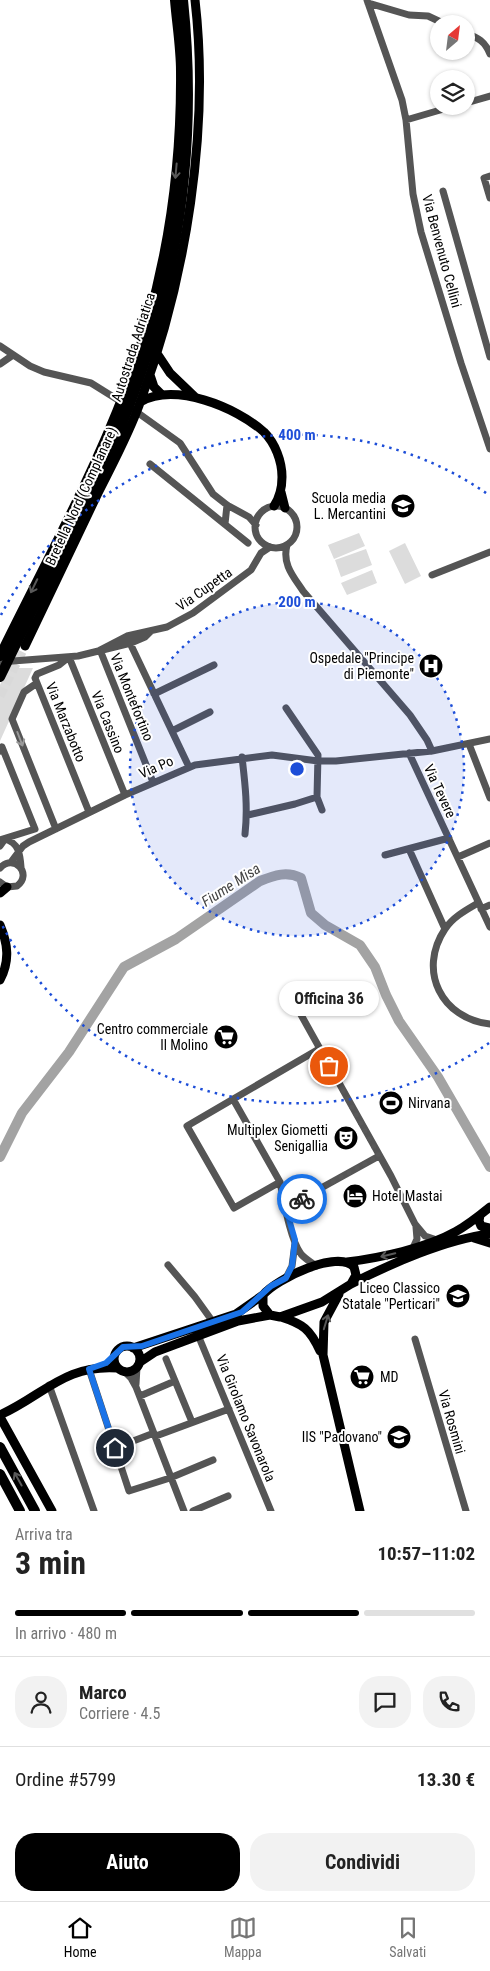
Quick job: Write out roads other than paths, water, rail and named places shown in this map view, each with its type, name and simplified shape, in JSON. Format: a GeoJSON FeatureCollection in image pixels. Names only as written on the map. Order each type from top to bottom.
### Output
{"type":"FeatureCollection","features":[{"type":"Feature","properties":{"kind":"highway","name":"Autostrada Adriatica"},"geometry":{"type":"LineString","coordinates":[[0,656],[98,456],[126,389],[146,328],[163,264],[171,219],[176,173],[181,70],[175,0]]}},
{"type":"Feature","properties":{"kind":"highway","name":"Autostrada Adriatica"},"geometry":{"type":"LineString","coordinates":[[0,676],[106,460],[134,394],[155,331],[171,267],[180,219],[185,175],[188,71],[183,0]]}},
{"type":"Feature","properties":{"kind":"highway"},"geometry":{"type":"LineString","coordinates":[[0,1447],[35,1511]]}},
{"type":"Feature","properties":{"kind":"highway"},"geometry":{"type":"LineString","coordinates":[[0,1474],[20,1511]]}},
{"type":"Feature","properties":{"kind":"main road","name":"Bretella Nord (Complanare)"},"geometry":{"type":"LineString","coordinates":[[24,646],[140,402],[150,375],[179,266],[189,214],[198,122],[198,26],[194,0]]}},
{"type":"Feature","properties":{"kind":"main road"},"geometry":{"type":"LineString","coordinates":[[156,352],[170,373],[195,397]]}},
{"type":"Feature","properties":{"kind":"main road"},"geometry":{"type":"LineString","coordinates":[[162,394],[154,387],[150,375],[160,372],[170,373]]}},
{"type":"Feature","properties":{"kind":"main road"},"geometry":{"type":"LineString","coordinates":[[140,402],[149,397],[162,394],[195,397],[234,413],[250,422],[265,434],[275,448],[280,461],[282,474],[281,492],[285,508]]}},
{"type":"Feature","properties":{"kind":"main road"},"geometry":{"type":"LineString","coordinates":[[274,506],[281,492]]}},
{"type":"Feature","properties":{"kind":"main road"},"geometry":{"type":"LineString","coordinates":[[0,925],[7,946],[7,957],[0,980]]}},
{"type":"Feature","properties":{"kind":"main road"},"geometry":{"type":"LineString","coordinates":[[485,1211],[479,1220],[481,1226],[490,1228]]}},
{"type":"Feature","properties":{"kind":"main road"},"geometry":{"type":"LineString","coordinates":[[52,1511],[0,1416],[49,1385],[74,1373],[94,1368],[115,1356],[118,1350],[123,1347],[133,1348],[242,1312],[271,1286],[286,1278],[316,1266],[338,1261],[347,1262],[376,1258],[437,1240],[456,1232],[485,1211]]}},
{"type":"Feature","properties":{"kind":"main road"},"geometry":{"type":"LineString","coordinates":[[280,1317],[322,1302],[341,1292],[351,1284],[386,1267],[471,1238],[490,1234]]}},
{"type":"Feature","properties":{"kind":"main road"},"geometry":{"type":"LineString","coordinates":[[471,1238],[490,1242]]}},
{"type":"Feature","properties":{"kind":"main road"},"geometry":{"type":"LineString","coordinates":[[347,1262],[351,1264],[356,1272],[351,1284]]}},
{"type":"Feature","properties":{"kind":"main road"},"geometry":{"type":"LineString","coordinates":[[341,1292],[324,1322],[323,1355],[360,1511]]}},
{"type":"Feature","properties":{"kind":"main road"},"geometry":{"type":"LineString","coordinates":[[263,1295],[263,1306],[270,1315]]}},
{"type":"Feature","properties":{"kind":"main road"},"geometry":{"type":"LineString","coordinates":[[94,1368],[131,1371],[155,1352],[238,1321],[270,1315],[298,1323],[309,1330],[323,1355]]}},
{"type":"Feature","properties":{"kind":"main road"},"geometry":{"type":"LineString","coordinates":[[133,1348],[139,1354],[138,1364]]}},
{"type":"Feature","properties":{"kind":"main road"},"geometry":{"type":"LineString","coordinates":[[115,1356],[121,1369]]}},
{"type":"Feature","properties":{"kind":"street"},"geometry":{"type":"LineString","coordinates":[[367,2],[409,15],[430,17]]}},
{"type":"Feature","properties":{"kind":"street","name":"Via Benvenuto Cellini"},"geometry":{"type":"LineString","coordinates":[[367,2],[391,65],[406,120],[413,194],[421,232],[461,363],[490,449]]}},
{"type":"Feature","properties":{"kind":"street"},"geometry":{"type":"LineString","coordinates":[[475,37],[486,45],[490,54]]}},
{"type":"Feature","properties":{"kind":"street"},"geometry":{"type":"LineString","coordinates":[[475,100],[490,96]]}},
{"type":"Feature","properties":{"kind":"street"},"geometry":{"type":"LineString","coordinates":[[406,120],[430,113]]}},
{"type":"Feature","properties":{"kind":"street"},"geometry":{"type":"LineString","coordinates":[[487,177],[490,198]]}},
{"type":"Feature","properties":{"kind":"street"},"geometry":{"type":"LineString","coordinates":[[443,191],[490,357]]}},
{"type":"Feature","properties":{"kind":"street"},"geometry":{"type":"LineString","coordinates":[[0,346],[30,366],[44,372],[80,379],[102,388],[174,438],[186,451],[213,494],[227,506],[244,514],[256,525]]}},
{"type":"Feature","properties":{"kind":"street"},"geometry":{"type":"LineString","coordinates":[[0,364],[13,355]]}},
{"type":"Feature","properties":{"kind":"street"},"geometry":{"type":"LineString","coordinates":[[150,464],[248,543]]}},
{"type":"Feature","properties":{"kind":"street"},"geometry":{"type":"LineString","coordinates":[[225,524],[227,506]]}},
{"type":"Feature","properties":{"kind":"street"},"geometry":{"type":"LineString","coordinates":[[274,506],[285,508],[294,515],[297,526],[295,537],[287,545],[278,548],[262,542],[257,534],[256,525],[260,515],[274,506]]}},
{"type":"Feature","properties":{"kind":"street"},"geometry":{"type":"LineString","coordinates":[[244,514],[260,515]]}},
{"type":"Feature","properties":{"kind":"street"},"geometry":{"type":"LineString","coordinates":[[261,553],[262,542]]}},
{"type":"Feature","properties":{"kind":"street"},"geometry":{"type":"LineString","coordinates":[[285,557],[287,545]]}},
{"type":"Feature","properties":{"kind":"street","name":"Via Cupetta"},"geometry":{"type":"LineString","coordinates":[[0,662],[68,657],[100,650],[178,622],[251,570],[261,553],[270,546]]}},
{"type":"Feature","properties":{"kind":"street"},"geometry":{"type":"LineString","coordinates":[[278,548],[285,557],[289,570],[303,591],[410,715],[432,751]]}},
{"type":"Feature","properties":{"kind":"street"},"geometry":{"type":"LineString","coordinates":[[432,575],[490,552]]}},
{"type":"Feature","properties":{"kind":"street"},"geometry":{"type":"LineString","coordinates":[[129,640],[189,767]]}},
{"type":"Feature","properties":{"kind":"street","name":"Via Montefortino"},"geometry":{"type":"LineString","coordinates":[[100,650],[154,782]]}},
{"type":"Feature","properties":{"kind":"street","name":"Via Marzabotto"},"geometry":{"type":"LineString","coordinates":[[68,657],[59,665],[37,674],[35,678],[90,812]]}},
{"type":"Feature","properties":{"kind":"street","name":"Via Cassino"},"geometry":{"type":"LineString","coordinates":[[68,657],[125,796]]}},
{"type":"Feature","properties":{"kind":"street"},"geometry":{"type":"LineString","coordinates":[[154,694],[214,666]]}},
{"type":"Feature","properties":{"kind":"street"},"geometry":{"type":"LineString","coordinates":[[37,683],[24,692],[12,719],[56,829]]}},
{"type":"Feature","properties":{"kind":"street"},"geometry":{"type":"LineString","coordinates":[[286,708],[318,755],[317,797],[322,810]]}},
{"type":"Feature","properties":{"kind":"street"},"geometry":{"type":"LineString","coordinates":[[172,731],[210,712]]}},
{"type":"Feature","properties":{"kind":"street","name":"Via Po"},"geometry":{"type":"LineString","coordinates":[[4,864],[29,842],[154,782],[203,763],[242,757],[280,755],[336,762],[432,751],[490,739]]}},
{"type":"Feature","properties":{"kind":"street"},"geometry":{"type":"LineString","coordinates":[[469,744],[490,798]]}},
{"type":"Feature","properties":{"kind":"street"},"geometry":{"type":"LineString","coordinates":[[0,751],[2,747],[35,829],[2,840]]}},
{"type":"Feature","properties":{"kind":"street","name":"Via Tevere"},"geometry":{"type":"LineString","coordinates":[[409,754],[490,927]]}},
{"type":"Feature","properties":{"kind":"street"},"geometry":{"type":"LineString","coordinates":[[242,757],[248,815],[245,834]]}},
{"type":"Feature","properties":{"kind":"street"},"geometry":{"type":"LineString","coordinates":[[248,815],[317,797]]}},
{"type":"Feature","properties":{"kind":"street","name":"Via Tevere"},"geometry":{"type":"LineString","coordinates":[[385,855],[449,838]]}},
{"type":"Feature","properties":{"kind":"street"},"geometry":{"type":"LineString","coordinates":[[0,846],[2,840]]}},
{"type":"Feature","properties":{"kind":"street"},"geometry":{"type":"LineString","coordinates":[[2,840],[15,844],[19,851],[21,867],[24,873],[20,884],[13,888],[2,887]]}},
{"type":"Feature","properties":{"kind":"street"},"geometry":{"type":"LineString","coordinates":[[458,857],[490,844]]}},
{"type":"Feature","properties":{"kind":"street"},"geometry":{"type":"LineString","coordinates":[[409,849],[445,929]]}},
{"type":"Feature","properties":{"kind":"street","name":"Via Po"},"geometry":{"type":"LineString","coordinates":[[4,864],[21,867]]}},
{"type":"Feature","properties":{"kind":"street"},"geometry":{"type":"LineString","coordinates":[[490,905],[480,906],[460,914],[445,929],[436,948],[434,978],[439,993],[447,1004],[460,1015],[476,1022],[490,1024]]}},
{"type":"Feature","properties":{"kind":"street"},"geometry":{"type":"LineString","coordinates":[[300,1013],[415,1224],[425,1236],[437,1240]]}},
{"type":"Feature","properties":{"kind":"street"},"geometry":{"type":"LineString","coordinates":[[280,1182],[234,1208],[187,1126],[319,1049]]}},
{"type":"Feature","properties":{"kind":"street"},"geometry":{"type":"LineString","coordinates":[[233,1099],[280,1182],[300,1253],[316,1266]]}},
{"type":"Feature","properties":{"kind":"street"},"geometry":{"type":"LineString","coordinates":[[287,1212],[303,1210],[300,1202],[302,1198],[379,1156]]}},
{"type":"Feature","properties":{"kind":"street"},"geometry":{"type":"LineString","coordinates":[[413,1248],[417,1239],[415,1224]]}},
{"type":"Feature","properties":{"kind":"street"},"geometry":{"type":"LineString","coordinates":[[286,1278],[292,1266],[295,1240]]}},
{"type":"Feature","properties":{"kind":"street"},"geometry":{"type":"LineString","coordinates":[[168,1265],[213,1322]]}},
{"type":"Feature","properties":{"kind":"street","name":"Via Girolamo Savonarola"},"geometry":{"type":"LineString","coordinates":[[198,1335],[271,1511]]}},
{"type":"Feature","properties":{"kind":"street","name":"Via Rosmini"},"geometry":{"type":"LineString","coordinates":[[415,1339],[466,1511]]}},
{"type":"Feature","properties":{"kind":"street"},"geometry":{"type":"LineString","coordinates":[[166,1359],[192,1422]]}},
{"type":"Feature","properties":{"kind":"street"},"geometry":{"type":"LineString","coordinates":[[136,1387],[138,1364]]}},
{"type":"Feature","properties":{"kind":"street"},"geometry":{"type":"LineString","coordinates":[[94,1368],[115,1448],[129,1491],[170,1478],[213,1460]]}},
{"type":"Feature","properties":{"kind":"street"},"geometry":{"type":"LineString","coordinates":[[121,1369],[131,1378],[140,1396],[184,1511]]}},
{"type":"Feature","properties":{"kind":"street"},"geometry":{"type":"LineString","coordinates":[[140,1396],[175,1381]]}},
{"type":"Feature","properties":{"kind":"street"},"geometry":{"type":"LineString","coordinates":[[49,1385],[94,1511]]}},
{"type":"Feature","properties":{"kind":"street"},"geometry":{"type":"LineString","coordinates":[[115,1448],[229,1409]]}},
{"type":"Feature","properties":{"kind":"street"},"geometry":{"type":"LineString","coordinates":[[193,1511],[228,1496]]}},
{"type":"Feature","properties":{"kind":"waterway","name":"Fiume Misa"},"geometry":{"type":"LineString","coordinates":[[0,1157],[22,1113],[69,1052],[124,967],[176,939],[260,881],[286,874],[301,878],[311,913],[325,925],[360,945],[375,967],[399,1021],[438,1077],[490,1167]]}},
{"type":"Feature","properties":{"kind":"tunnel"},"geometry":{"type":"LineString","coordinates":[[0,696],[25,646]]}},
{"type":"Feature","properties":{"kind":"place","name":"Scuola media L. Mercantini"},"geometry":{"type":"Point","coordinates":[403,506]}},
{"type":"Feature","properties":{"kind":"place","name":"Ospedale \"Principe di Piemonte\""},"geometry":{"type":"Point","coordinates":[431,666]}},
{"type":"Feature","properties":{"kind":"place","name":"Centro commerciale Il Molino"},"geometry":{"type":"Point","coordinates":[226,1037]}},
{"type":"Feature","properties":{"kind":"place","name":"Officina 36"},"geometry":{"type":"Point","coordinates":[329,1066]}},
{"type":"Feature","properties":{"kind":"place","name":"Nirvana"},"geometry":{"type":"Point","coordinates":[391,1103]}},
{"type":"Feature","properties":{"kind":"place","name":"Multiplex Giometti Senigallia"},"geometry":{"type":"Point","coordinates":[346,1138]}},
{"type":"Feature","properties":{"kind":"place","name":"Hotel Mastai"},"geometry":{"type":"Point","coordinates":[355,1196]}},
{"type":"Feature","properties":{"kind":"place","name":"Liceo Classico Statale \"Perticari\""},"geometry":{"type":"Point","coordinates":[458,1296]}},
{"type":"Feature","properties":{"kind":"place","name":"MD"},"geometry":{"type":"Point","coordinates":[362,1377]}},
{"type":"Feature","properties":{"kind":"place","name":"IIS \"Padovano\""},"geometry":{"type":"Point","coordinates":[399,1437]}}]}
